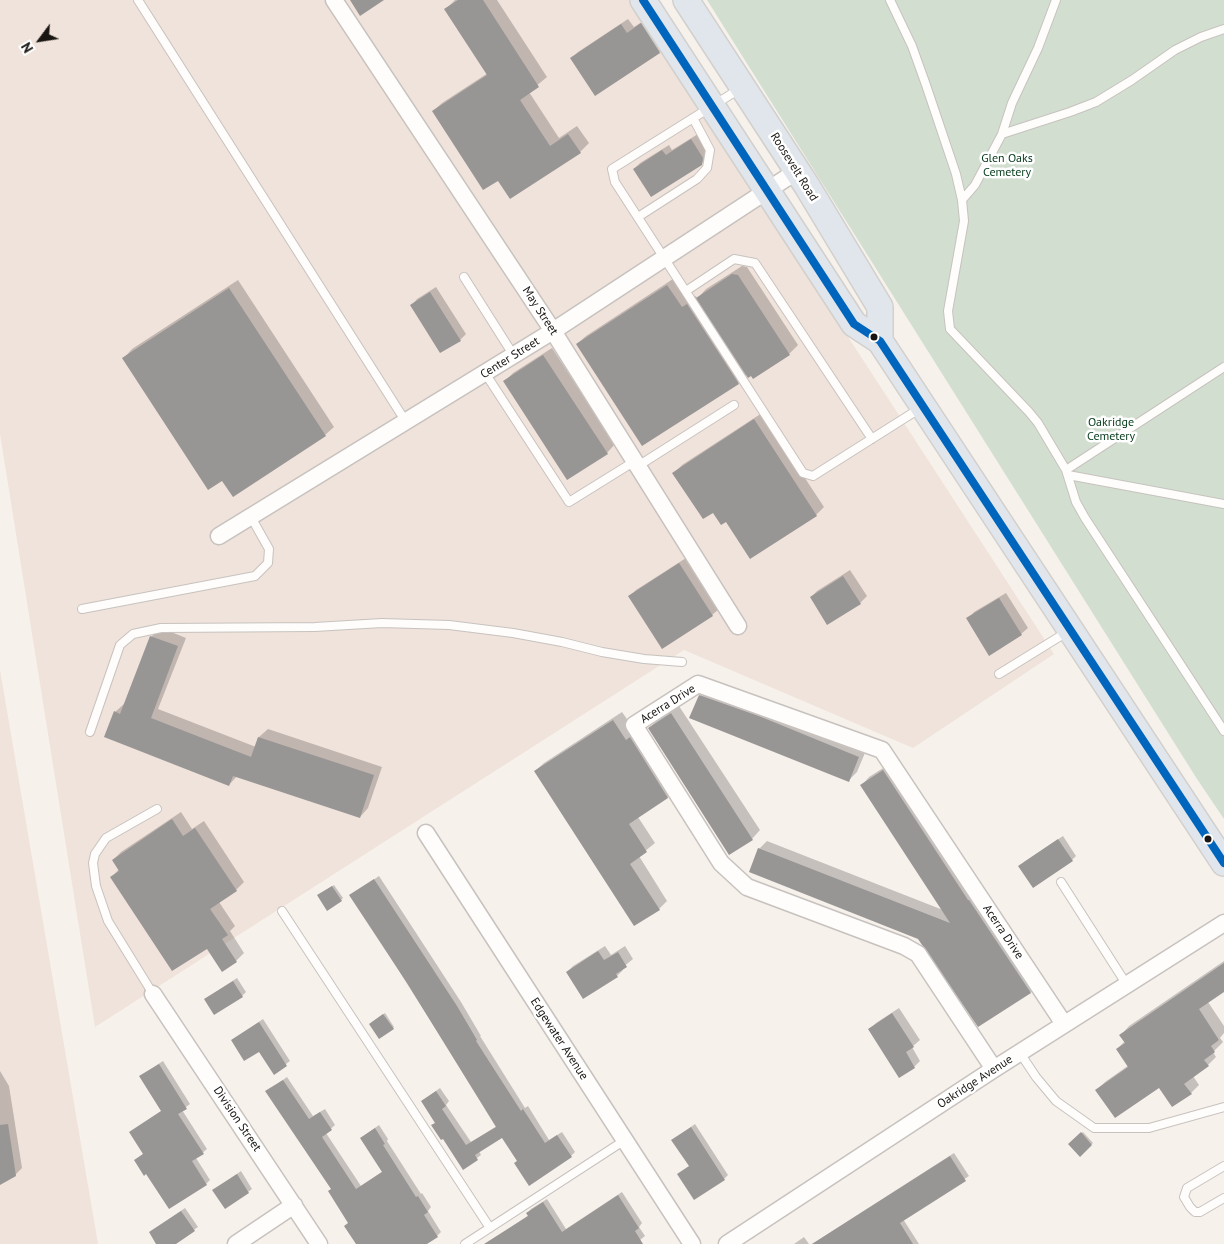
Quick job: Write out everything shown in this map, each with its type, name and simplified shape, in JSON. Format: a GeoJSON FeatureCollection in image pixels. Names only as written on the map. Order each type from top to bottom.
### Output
{"type":"FeatureCollection","features":[{"type":"Feature","properties":{"kind":"main road"},"geometry":{"type":"LineString","coordinates":[[643,0],[702,111],[767,191],[854,324],[880,341],[1224,863]]}},
{"type":"Feature","properties":{"kind":"main road","name":"Roosevelt Road"},"geometry":{"type":"LineString","coordinates":[[686,0],[797,171],[880,307],[880,341]]}},
{"type":"Feature","properties":{"kind":"street","name":"May Street"},"geometry":{"type":"LineString","coordinates":[[334,0],[553,331],[738,626]]}},
{"type":"Feature","properties":{"kind":"street","name":"Center Street"},"geometry":{"type":"LineString","coordinates":[[219,536],[514,356],[797,171]]}},
{"type":"Feature","properties":{"kind":"street","name":"Acerra Drive"},"geometry":{"type":"LineString","coordinates":[[994,1068],[918,954],[904,946],[747,887],[721,863],[634,725],[698,684],[882,750],[1064,1024]]}},
{"type":"Feature","properties":{"kind":"street","name":"Edgewater Avenue"},"geometry":{"type":"LineString","coordinates":[[426,833],[692,1244]]}},
{"type":"Feature","properties":{"kind":"street","name":"Oakridge Avenue"},"geometry":{"type":"LineString","coordinates":[[727,1244],[747,1239],[994,1068],[1224,923]]}},
{"type":"Feature","properties":{"kind":"street","name":"Division Street"},"geometry":{"type":"LineString","coordinates":[[153,994],[320,1244]]}},
{"type":"Feature","properties":{"kind":"street"},"geometry":{"type":"LineString","coordinates":[[236,1244],[294,1205]]}},
{"type":"Feature","properties":{"kind":"lane"},"geometry":{"type":"LineString","coordinates":[[138,0],[406,422]]}},
{"type":"Feature","properties":{"kind":"lane"},"geometry":{"type":"LineString","coordinates":[[890,0],[912,46],[956,174],[962,200],[964,220],[948,311],[950,329],[1029,412],[1043,431],[1067,472],[1076,502],[1084,518],[1224,731]]}},
{"type":"Feature","properties":{"kind":"lane"},"geometry":{"type":"LineString","coordinates":[[962,200],[975,185],[1002,134],[1012,103],[1038,48],[1056,0]]}},
{"type":"Feature","properties":{"kind":"lane"},"geometry":{"type":"LineString","coordinates":[[1002,134],[1096,102],[1175,50],[1201,37],[1224,29]]}},
{"type":"Feature","properties":{"kind":"lane"},"geometry":{"type":"LineString","coordinates":[[742,87],[612,169],[615,182],[803,473],[813,476],[923,407]]}},
{"type":"Feature","properties":{"kind":"lane"},"geometry":{"type":"LineString","coordinates":[[638,217],[697,179],[707,168],[710,150],[702,111]]}},
{"type":"Feature","properties":{"kind":"lane"},"geometry":{"type":"LineString","coordinates":[[686,290],[734,259],[755,263],[872,439]]}},
{"type":"Feature","properties":{"kind":"lane"},"geometry":{"type":"LineString","coordinates":[[464,277],[514,356]]}},
{"type":"Feature","properties":{"kind":"lane"},"geometry":{"type":"LineString","coordinates":[[1067,472],[1224,367]]}},
{"type":"Feature","properties":{"kind":"lane"},"geometry":{"type":"LineString","coordinates":[[485,373],[569,502],[734,405]]}},
{"type":"Feature","properties":{"kind":"lane"},"geometry":{"type":"LineString","coordinates":[[1067,472],[1224,504]]}},
{"type":"Feature","properties":{"kind":"lane"},"geometry":{"type":"LineString","coordinates":[[82,609],[255,576],[268,563],[269,549],[251,517]]}},
{"type":"Feature","properties":{"kind":"lane"},"geometry":{"type":"LineString","coordinates":[[90,732],[120,645],[132,634],[161,628],[315,627],[382,623],[449,625],[513,633],[618,655],[682,662]]}},
{"type":"Feature","properties":{"kind":"lane"},"geometry":{"type":"LineString","coordinates":[[999,674],[1071,630]]}},
{"type":"Feature","properties":{"kind":"lane"},"geometry":{"type":"LineString","coordinates":[[153,994],[108,921],[96,886],[93,863],[95,854],[106,838],[157,809]]}},
{"type":"Feature","properties":{"kind":"lane"},"geometry":{"type":"LineString","coordinates":[[1061,882],[1127,985]]}},
{"type":"Feature","properties":{"kind":"lane"},"geometry":{"type":"LineString","coordinates":[[282,910],[490,1228]]}},
{"type":"Feature","properties":{"kind":"lane"},"geometry":{"type":"LineString","coordinates":[[1020,1053],[1036,1077],[1056,1101],[1094,1128],[1150,1128],[1224,1107]]}},
{"type":"Feature","properties":{"kind":"lane"},"geometry":{"type":"LineString","coordinates":[[465,1244],[625,1140]]}},
{"type":"Feature","properties":{"kind":"lane"},"geometry":{"type":"LineString","coordinates":[[1224,1166],[1187,1188],[1184,1197],[1195,1212],[1200,1212],[1224,1198]]}},
{"type":"Feature","properties":{"kind":"shaded area"},"geometry":{"type":"Polygon","coordinates":[[[0,0],[635,0],[754,192],[1054,654],[913,748],[684,650],[95,1027],[0,434],[0,0]]]}},
{"type":"Feature","properties":{"kind":"shaded area"},"geometry":{"type":"Polygon","coordinates":[[[0,670],[98,1244],[0,1244],[0,670]]]}},
{"type":"Feature","properties":{"kind":"green space","name":"Glen Oaks Cemetery"},"geometry":{"type":"Polygon","coordinates":[[[707,0],[1224,0],[1224,819],[1197,779],[707,0]]]}},
{"type":"Feature","properties":{"kind":"building"},"geometry":{"type":"Polygon","coordinates":[[[350,0],[384,0],[360,16],[350,0]]]}},
{"type":"Feature","properties":{"kind":"building"},"geometry":{"type":"Polygon","coordinates":[[[458,0],[483,0],[539,87],[520,100],[550,146],[568,134],[581,153],[510,199],[498,181],[483,190],[432,111],[487,75],[444,9],[458,0]]]}},
{"type":"Feature","properties":{"kind":"building"},"geometry":{"type":"Polygon","coordinates":[[[641,23],[660,53],[595,96],[570,58],[621,24],[627,33],[641,23]]]}},
{"type":"Feature","properties":{"kind":"building"},"geometry":{"type":"Polygon","coordinates":[[[691,139],[703,158],[702,165],[651,197],[633,169],[662,150],[666,155],[691,139]]]}},
{"type":"Feature","properties":{"kind":"building"},"geometry":{"type":"Polygon","coordinates":[[[732,274],[738,275],[790,355],[753,379],[751,376],[748,378],[696,298],[732,274]]]}},
{"type":"Feature","properties":{"kind":"building"},"geometry":{"type":"Polygon","coordinates":[[[667,285],[682,307],[687,304],[739,384],[642,446],[576,344],[667,285]]]}},
{"type":"Feature","properties":{"kind":"building"},"geometry":{"type":"Polygon","coordinates":[[[229,288],[326,436],[233,497],[222,481],[208,490],[122,358],[229,288]]]}},
{"type":"Feature","properties":{"kind":"building"},"geometry":{"type":"Polygon","coordinates":[[[430,292],[461,341],[440,353],[410,305],[430,292]]]}},
{"type":"Feature","properties":{"kind":"building"},"geometry":{"type":"Polygon","coordinates":[[[543,355],[608,454],[567,480],[503,381],[543,355]]]}},
{"type":"Feature","properties":{"kind":"building"},"geometry":{"type":"Polygon","coordinates":[[[754,419],[817,516],[750,559],[726,522],[721,525],[713,513],[703,519],[672,473],[754,419]]]}},
{"type":"Feature","properties":{"kind":"building"},"geometry":{"type":"Polygon","coordinates":[[[679,563],[713,616],[662,649],[628,596],[679,563]]]}},
{"type":"Feature","properties":{"kind":"building"},"geometry":{"type":"Polygon","coordinates":[[[843,576],[861,604],[827,625],[810,597],[843,576]]]}},
{"type":"Feature","properties":{"kind":"building"},"geometry":{"type":"Polygon","coordinates":[[[999,598],[1022,635],[989,656],[966,618],[999,598]]]}},
{"type":"Feature","properties":{"kind":"building"},"geometry":{"type":"Polygon","coordinates":[[[150,636],[178,646],[151,718],[251,757],[258,737],[374,775],[360,818],[233,776],[229,786],[104,737],[114,711],[120,714],[150,636]]]}},
{"type":"Feature","properties":{"kind":"building"},"geometry":{"type":"Polygon","coordinates":[[[699,695],[759,716],[859,757],[849,782],[689,718],[699,695]]]}},
{"type":"Feature","properties":{"kind":"building"},"geometry":{"type":"Polygon","coordinates":[[[671,713],[753,840],[729,855],[648,728],[671,713]]]}},
{"type":"Feature","properties":{"kind":"building"},"geometry":{"type":"Polygon","coordinates":[[[613,720],[626,740],[630,737],[668,798],[629,824],[647,852],[630,864],[660,910],[634,926],[534,771],[613,720]]]}},
{"type":"Feature","properties":{"kind":"building"},"geometry":{"type":"Polygon","coordinates":[[[883,770],[1031,993],[978,1027],[918,939],[749,872],[758,848],[950,923],[860,785],[883,770]]]}},
{"type":"Feature","properties":{"kind":"building"},"geometry":{"type":"Polygon","coordinates":[[[172,819],[183,836],[195,828],[237,891],[210,909],[228,935],[222,939],[237,962],[222,972],[207,949],[172,971],[110,877],[119,871],[112,860],[172,819]]]}},
{"type":"Feature","properties":{"kind":"building"},"geometry":{"type":"Polygon","coordinates":[[[1058,839],[1073,861],[1033,888],[1018,866],[1058,839]]]}},
{"type":"Feature","properties":{"kind":"building"},"geometry":{"type":"Polygon","coordinates":[[[374,879],[457,1006],[476,1041],[521,1111],[523,1109],[545,1143],[557,1135],[572,1157],[529,1186],[514,1163],[517,1161],[502,1138],[475,1155],[478,1160],[463,1170],[443,1139],[441,1140],[431,1125],[435,1123],[421,1101],[436,1091],[446,1106],[442,1109],[466,1145],[496,1127],[407,983],[349,895],[374,879]]]}},
{"type":"Feature","properties":{"kind":"building"},"geometry":{"type":"Polygon","coordinates":[[[332,886],[342,901],[327,911],[317,895],[332,886]]]}},
{"type":"Feature","properties":{"kind":"building"},"geometry":{"type":"Polygon","coordinates":[[[598,951],[604,960],[618,952],[627,967],[616,974],[618,977],[583,999],[566,972],[598,951]]]}},
{"type":"Feature","properties":{"kind":"building"},"geometry":{"type":"Polygon","coordinates":[[[1224,963],[1224,992],[1199,1009],[1219,1040],[1211,1046],[1215,1052],[1204,1060],[1209,1066],[1184,1084],[1192,1094],[1172,1107],[1159,1088],[1115,1118],[1095,1090],[1128,1067],[1116,1049],[1125,1043],[1119,1035],[1224,963]]]}},
{"type":"Feature","properties":{"kind":"building"},"geometry":{"type":"Polygon","coordinates":[[[233,981],[243,997],[214,1015],[204,999],[233,981]]]}},
{"type":"Feature","properties":{"kind":"building"},"geometry":{"type":"Polygon","coordinates":[[[892,1013],[914,1047],[906,1052],[915,1068],[899,1078],[868,1029],[892,1013]]]}},
{"type":"Feature","properties":{"kind":"building"},"geometry":{"type":"Polygon","coordinates":[[[383,1014],[394,1029],[379,1039],[369,1024],[383,1014]]]}},
{"type":"Feature","properties":{"kind":"building"},"geometry":{"type":"Polygon","coordinates":[[[259,1022],[287,1066],[274,1075],[259,1052],[244,1061],[231,1040],[259,1022]]]}},
{"type":"Feature","properties":{"kind":"building"},"geometry":{"type":"Polygon","coordinates":[[[159,1064],[187,1109],[178,1114],[204,1154],[192,1161],[207,1185],[169,1209],[146,1174],[144,1176],[134,1160],[143,1154],[129,1132],[161,1111],[139,1076],[159,1064]]]}},
{"type":"Feature","properties":{"kind":"building"},"geometry":{"type":"Polygon","coordinates":[[[283,1080],[309,1119],[320,1112],[332,1130],[322,1137],[356,1189],[382,1172],[360,1138],[375,1128],[385,1144],[383,1145],[416,1197],[418,1196],[428,1212],[424,1215],[438,1237],[427,1244],[356,1244],[344,1226],[348,1223],[328,1191],[331,1189],[265,1091],[283,1080]]]}},
{"type":"Feature","properties":{"kind":"building"},"geometry":{"type":"Polygon","coordinates":[[[8,1124],[16,1176],[0,1185],[0,1125],[8,1124]]]}},
{"type":"Feature","properties":{"kind":"building"},"geometry":{"type":"Polygon","coordinates":[[[691,1127],[725,1180],[694,1200],[677,1174],[689,1166],[671,1140],[691,1127]]]}},
{"type":"Feature","properties":{"kind":"building"},"geometry":{"type":"Polygon","coordinates":[[[1081,1132],[1092,1145],[1080,1157],[1068,1144],[1081,1132]]]}},
{"type":"Feature","properties":{"kind":"building"},"geometry":{"type":"Polygon","coordinates":[[[950,1156],[966,1181],[900,1223],[913,1244],[812,1244],[950,1156]]]}},
{"type":"Feature","properties":{"kind":"building"},"geometry":{"type":"Polygon","coordinates":[[[237,1174],[249,1193],[225,1209],[212,1190],[237,1174]]]}},
{"type":"Feature","properties":{"kind":"building"},"geometry":{"type":"Polygon","coordinates":[[[618,1195],[639,1228],[635,1231],[643,1244],[484,1244],[528,1216],[526,1213],[543,1202],[562,1232],[618,1195]]]}},
{"type":"Feature","properties":{"kind":"building"},"geometry":{"type":"Polygon","coordinates":[[[181,1211],[195,1231],[176,1244],[156,1244],[149,1232],[181,1211]]]}},
{"type":"Feature","properties":{"kind":"transit line"},"geometry":{"type":"LineString","coordinates":[[643,0],[854,324],[880,341],[1224,863]]}},
{"type":"Feature","properties":{"kind":"park label","name":"Oakridge Cemetery"},"geometry":{"type":"Point","coordinates":[1111,430]}}]}
